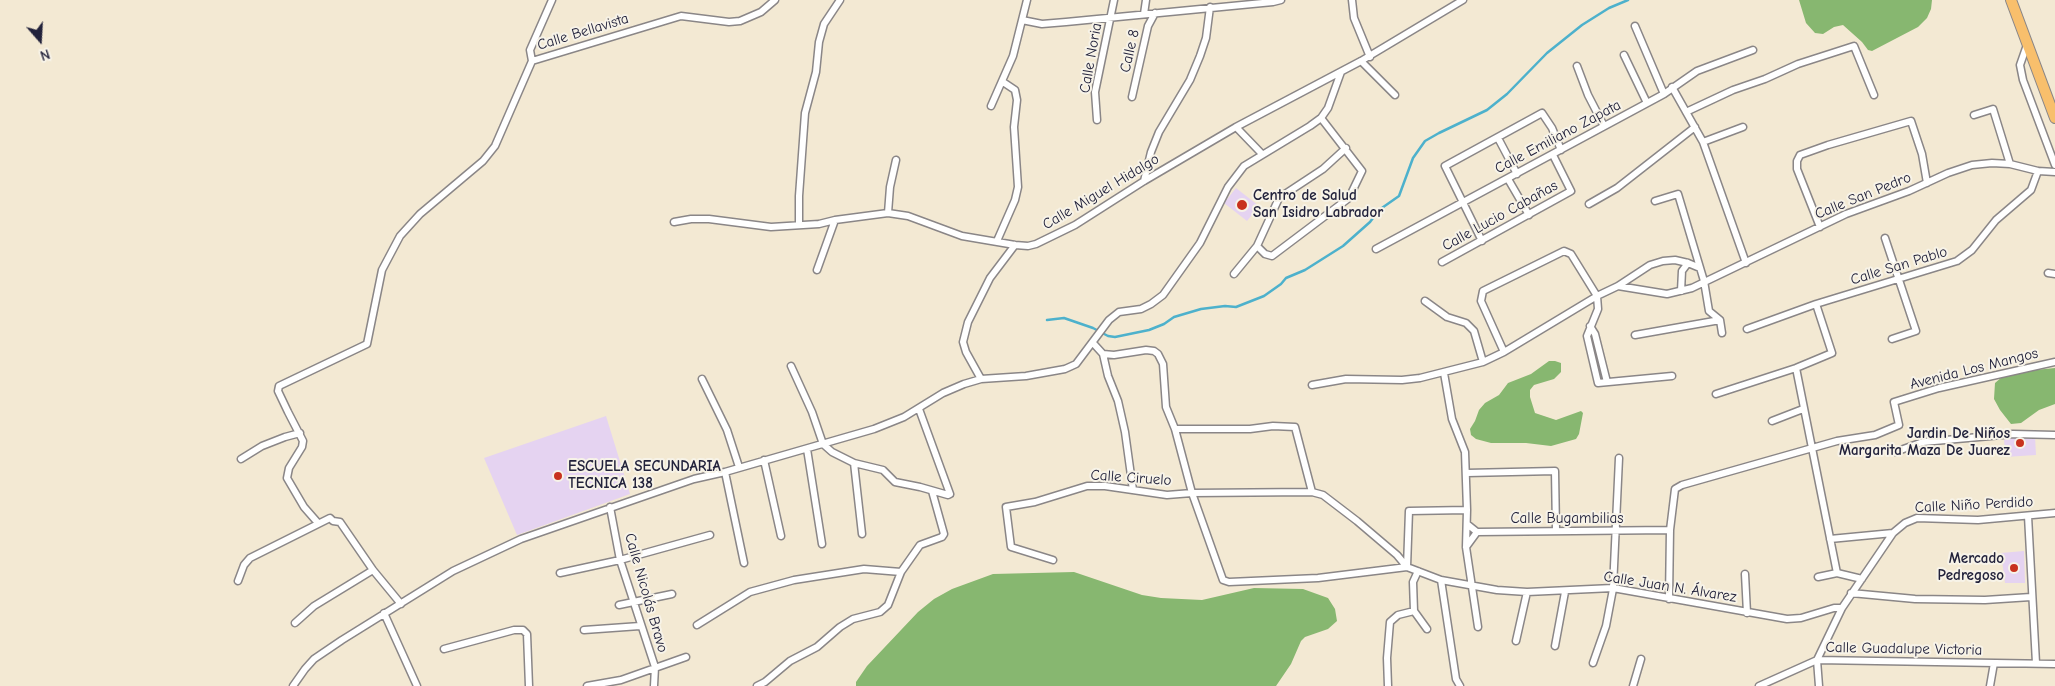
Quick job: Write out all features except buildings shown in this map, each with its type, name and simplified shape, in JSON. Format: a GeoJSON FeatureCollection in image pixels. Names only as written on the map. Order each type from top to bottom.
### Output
{"type":"FeatureCollection","features":[{"type":"Feature","properties":{"kind":"main road"},"geometry":{"type":"LineString","coordinates":[[2012,0],[2055,118]]}},
{"type":"Feature","properties":{"kind":"street"},"geometry":{"type":"LineString","coordinates":[[532,61],[530,50],[552,0]]}},
{"type":"Feature","properties":{"kind":"street","name":"Calle Bellavista"},"geometry":{"type":"LineString","coordinates":[[300,433],[278,391],[279,386],[367,344],[382,270],[400,236],[420,214],[483,161],[495,146],[532,61],[681,16],[729,22],[740,21],[761,12],[775,0]]}},
{"type":"Feature","properties":{"kind":"street"},"geometry":{"type":"LineString","coordinates":[[800,225],[799,196],[805,113],[816,72],[819,42],[824,24],[836,2],[840,0]]}},
{"type":"Feature","properties":{"kind":"street"},"geometry":{"type":"LineString","coordinates":[[991,106],[1013,56],[1027,0]]}},
{"type":"Feature","properties":{"kind":"street","name":"Calle Noria"},"geometry":{"type":"LineString","coordinates":[[1097,120],[1096,85],[1114,0]]}},
{"type":"Feature","properties":{"kind":"street","name":"Calle 8"},"geometry":{"type":"LineString","coordinates":[[1144,14],[1146,0]]}},
{"type":"Feature","properties":{"kind":"street"},"geometry":{"type":"LineString","coordinates":[[1022,20],[1042,24],[1281,0]]}},
{"type":"Feature","properties":{"kind":"street"},"geometry":{"type":"LineString","coordinates":[[1352,0],[1354,18],[1370,57]]}},
{"type":"Feature","properties":{"kind":"street","name":"Calle Miguel Hidalgo"},"geometry":{"type":"LineString","coordinates":[[674,222],[691,219],[709,219],[771,227],[819,224],[888,213],[908,216],[962,236],[1015,245],[1028,246],[1036,244],[1074,226],[1144,181],[1236,127],[1362,62],[1464,0]]}},
{"type":"Feature","properties":{"kind":"street"},"geometry":{"type":"LineString","coordinates":[[1144,181],[1151,152],[1159,132],[1190,80],[1200,56],[1206,38],[1210,8]]}},
{"type":"Feature","properties":{"kind":"street","name":"Calle 8"},"geometry":{"type":"LineString","coordinates":[[1132,97],[1148,26],[1155,13]]}},
{"type":"Feature","properties":{"kind":"street"},"geometry":{"type":"LineString","coordinates":[[1634,26],[1664,94]]}},
{"type":"Feature","properties":{"kind":"street"},"geometry":{"type":"LineString","coordinates":[[2028,44],[2020,65],[2023,80],[2055,165]]}},
{"type":"Feature","properties":{"kind":"street"},"geometry":{"type":"LineString","coordinates":[[1686,112],[1732,90],[1765,79],[1798,64],[1854,46],[1874,95]]}},
{"type":"Feature","properties":{"kind":"street","name":"Calle Emiliano Zapata"},"geometry":{"type":"LineString","coordinates":[[1376,250],[1664,94],[1697,71],[1753,50]]}},
{"type":"Feature","properties":{"kind":"street"},"geometry":{"type":"LineString","coordinates":[[1624,55],[1647,103]]}},
{"type":"Feature","properties":{"kind":"street"},"geometry":{"type":"LineString","coordinates":[[1362,62],[1394,95]]}},
{"type":"Feature","properties":{"kind":"street"},"geometry":{"type":"LineString","coordinates":[[1577,66],[1588,95],[1604,126]]}},
{"type":"Feature","properties":{"kind":"street"},"geometry":{"type":"LineString","coordinates":[[293,686],[314,659],[384,613],[453,571],[521,539],[694,479],[808,449],[874,429],[919,409],[943,393],[981,378],[1026,376],[1065,369],[1076,364],[1109,320],[1119,312],[1141,309],[1152,304],[1163,295],[1200,243],[1228,187],[1244,166],[1321,118],[1328,108],[1341,72]]}},
{"type":"Feature","properties":{"kind":"street"},"geometry":{"type":"LineString","coordinates":[[997,241],[1015,200],[1018,187],[1014,127],[1017,100],[1015,90],[1002,82]]}},
{"type":"Feature","properties":{"kind":"street"},"geometry":{"type":"LineString","coordinates":[[1672,87],[1703,142],[1746,263]]}},
{"type":"Feature","properties":{"kind":"street"},"geometry":{"type":"LineString","coordinates":[[1974,115],[1993,109],[2010,164]]}},
{"type":"Feature","properties":{"kind":"street"},"geometry":{"type":"LineString","coordinates":[[1482,241],[1444,166],[1498,138],[1542,112],[1552,128],[1561,150]]}},
{"type":"Feature","properties":{"kind":"street"},"geometry":{"type":"LineString","coordinates":[[1257,246],[1265,254],[1272,256],[1349,198],[1362,171],[1321,118]]}},
{"type":"Feature","properties":{"kind":"street"},"geometry":{"type":"LineString","coordinates":[[1820,227],[1797,169],[1797,161],[1800,155],[1911,120],[1922,154],[1927,183]]}},
{"type":"Feature","properties":{"kind":"street"},"geometry":{"type":"LineString","coordinates":[[1236,127],[1262,154]]}},
{"type":"Feature","properties":{"kind":"street"},"geometry":{"type":"LineString","coordinates":[[1588,204],[1616,188],[1695,127]]}},
{"type":"Feature","properties":{"kind":"street"},"geometry":{"type":"LineString","coordinates":[[1703,142],[1744,127]]}},
{"type":"Feature","properties":{"kind":"street"},"geometry":{"type":"LineString","coordinates":[[1498,138],[1517,174]]}},
{"type":"Feature","properties":{"kind":"street"},"geometry":{"type":"LineString","coordinates":[[1234,274],[1257,246],[1279,198],[1322,169],[1346,148]]}},
{"type":"Feature","properties":{"kind":"street","name":"Calle Lucio Cabañas"},"geometry":{"type":"LineString","coordinates":[[1442,262],[1571,191],[1553,155]]}},
{"type":"Feature","properties":{"kind":"street"},"geometry":{"type":"LineString","coordinates":[[888,213],[890,187],[896,160]]}},
{"type":"Feature","properties":{"kind":"street","name":"Calle San Pedro"},"geometry":{"type":"LineString","coordinates":[[1681,291],[1692,288],[1746,263],[1846,214],[1972,165],[2010,164],[2038,171],[2055,172]]}},
{"type":"Feature","properties":{"kind":"street","name":"Calle San Pablo"},"geometry":{"type":"LineString","coordinates":[[1747,329],[1816,304],[1900,280],[1957,261],[1972,250],[1996,220],[2031,190],[2038,171]]}},
{"type":"Feature","properties":{"kind":"street"},"geometry":{"type":"LineString","coordinates":[[1508,179],[1529,215]]}},
{"type":"Feature","properties":{"kind":"street"},"geometry":{"type":"LineString","coordinates":[[1655,201],[1678,194],[1704,281],[1710,311],[1720,320],[1722,333]]}},
{"type":"Feature","properties":{"kind":"street"},"geometry":{"type":"LineString","coordinates":[[817,270],[835,220]]}},
{"type":"Feature","properties":{"kind":"street"},"geometry":{"type":"LineString","coordinates":[[1886,238],[1916,331],[1892,339]]}},
{"type":"Feature","properties":{"kind":"street"},"geometry":{"type":"LineString","coordinates":[[981,378],[966,352],[963,342],[968,322],[990,278],[1015,245]]}},
{"type":"Feature","properties":{"kind":"street"},"geometry":{"type":"LineString","coordinates":[[1504,352],[1481,301],[1482,291],[1564,251],[1571,254],[1597,296],[1598,308],[1587,336],[1598,383],[1672,376]]}},
{"type":"Feature","properties":{"kind":"street"},"geometry":{"type":"LineString","coordinates":[[1312,385],[1346,379],[1402,380],[1444,373],[1483,362],[1504,352],[1597,296],[1618,286],[1650,265],[1663,261],[1688,262],[1700,268]]}},
{"type":"Feature","properties":{"kind":"street"},"geometry":{"type":"LineString","coordinates":[[1618,286],[1667,294],[1681,291],[1682,271],[1688,262]]}},
{"type":"Feature","properties":{"kind":"street"},"geometry":{"type":"LineString","coordinates":[[1425,300],[1447,317],[1466,323],[1474,331],[1483,362]]}},
{"type":"Feature","properties":{"kind":"street"},"geometry":{"type":"LineString","coordinates":[[1716,394],[1796,368],[1832,353],[1816,304]]}},
{"type":"Feature","properties":{"kind":"street"},"geometry":{"type":"LineString","coordinates":[[1635,335],[1720,320]]}},
{"type":"Feature","properties":{"kind":"street"},"geometry":{"type":"LineString","coordinates":[[1093,343],[1103,354],[1108,376],[1118,401],[1125,432],[1133,490]]}},
{"type":"Feature","properties":{"kind":"street"},"geometry":{"type":"LineString","coordinates":[[1103,354],[1114,355],[1146,350],[1154,351],[1158,354],[1163,364],[1166,407],[1175,429],[1192,493],[1223,580],[1229,582],[1318,578],[1407,567]]}},
{"type":"Feature","properties":{"kind":"street","name":"Avenida Los Mangos"},"geometry":{"type":"LineString","coordinates":[[1670,599],[1670,530],[1675,489],[1682,485],[1837,441],[1875,435],[1899,425],[1894,402],[1939,388],[2055,362]]}},
{"type":"Feature","properties":{"kind":"street"},"geometry":{"type":"LineString","coordinates":[[791,366],[812,412],[823,444],[832,452],[854,463],[883,470],[895,482],[920,487],[948,496],[950,494],[919,409]]}},
{"type":"Feature","properties":{"kind":"street"},"geometry":{"type":"LineString","coordinates":[[1796,368],[1837,573]]}},
{"type":"Feature","properties":{"kind":"street"},"geometry":{"type":"LineString","coordinates":[[1444,373],[1452,419],[1465,452],[1467,473],[1466,547],[1478,627]]}},
{"type":"Feature","properties":{"kind":"street"},"geometry":{"type":"LineString","coordinates":[[702,379],[727,430],[740,467]]}},
{"type":"Feature","properties":{"kind":"street"},"geometry":{"type":"LineString","coordinates":[[1772,422],[1803,409]]}},
{"type":"Feature","properties":{"kind":"street"},"geometry":{"type":"LineString","coordinates":[[1175,429],[1250,429],[1273,426],[1295,428],[1312,492],[1324,495],[1357,521],[1407,567]]}},
{"type":"Feature","properties":{"kind":"street"},"geometry":{"type":"LineString","coordinates":[[241,458],[262,446],[300,433],[303,440],[302,447],[289,468],[287,478],[304,507],[318,523]]}},
{"type":"Feature","properties":{"kind":"street"},"geometry":{"type":"LineString","coordinates":[[1895,452],[1923,442],[2013,434],[2055,435]]}},
{"type":"Feature","properties":{"kind":"street"},"geometry":{"type":"LineString","coordinates":[[808,449],[822,544]]}},
{"type":"Feature","properties":{"kind":"street"},"geometry":{"type":"LineString","coordinates":[[1593,663],[1606,626],[1613,589],[1619,458]]}},
{"type":"Feature","properties":{"kind":"street"},"geometry":{"type":"LineString","coordinates":[[764,460],[781,536]]}},
{"type":"Feature","properties":{"kind":"street"},"geometry":{"type":"LineString","coordinates":[[854,463],[862,534]]}},
{"type":"Feature","properties":{"kind":"street"},"geometry":{"type":"LineString","coordinates":[[1467,473],[1555,471],[1556,530]]}},
{"type":"Feature","properties":{"kind":"street"},"geometry":{"type":"LineString","coordinates":[[725,472],[744,563]]}},
{"type":"Feature","properties":{"kind":"street","name":"Calle Ciruelo"},"geometry":{"type":"LineString","coordinates":[[1053,560],[1010,547],[1006,506],[1034,502],[1087,486],[1105,486],[1167,496],[1192,493],[1312,492]]}},
{"type":"Feature","properties":{"kind":"street"},"geometry":{"type":"LineString","coordinates":[[757,686],[766,684],[790,661],[817,647],[840,627],[853,619],[880,612],[888,605],[901,572],[920,545],[942,537],[944,534],[932,491]]}},
{"type":"Feature","properties":{"kind":"street","name":"Calle Nicolás Bravo"},"geometry":{"type":"LineString","coordinates":[[610,507],[620,560],[635,602],[640,626],[655,667],[654,686]]}},
{"type":"Feature","properties":{"kind":"street"},"geometry":{"type":"LineString","coordinates":[[1407,567],[1409,510],[1467,510]]}},
{"type":"Feature","properties":{"kind":"street","name":"Calle Niño Perdido"},"geometry":{"type":"LineString","coordinates":[[1817,660],[1851,593],[1893,533],[1905,523],[1917,518],[1978,520],[2055,513]]}},
{"type":"Feature","properties":{"kind":"street"},"geometry":{"type":"LineString","coordinates":[[2028,516],[2036,663]]}},
{"type":"Feature","properties":{"kind":"street"},"geometry":{"type":"LineString","coordinates":[[238,581],[244,565],[250,558],[330,518],[340,522],[373,570],[401,604]]}},
{"type":"Feature","properties":{"kind":"street"},"geometry":{"type":"LineString","coordinates":[[1466,547],[1477,532],[1467,524]]}},
{"type":"Feature","properties":{"kind":"street","name":"Calle Bugambilias"},"geometry":{"type":"LineString","coordinates":[[1477,532],[1670,530]]}},
{"type":"Feature","properties":{"kind":"street"},"geometry":{"type":"LineString","coordinates":[[1830,539],[1893,533]]}},
{"type":"Feature","properties":{"kind":"street"},"geometry":{"type":"LineString","coordinates":[[560,573],[620,560],[710,535]]}},
{"type":"Feature","properties":{"kind":"street","name":"Calle Juan N. Álvarez"},"geometry":{"type":"LineString","coordinates":[[1407,567],[1441,580],[1472,586],[1527,592],[1613,589],[1788,619],[1801,618],[1834,608],[1842,608]]}},
{"type":"Feature","properties":{"kind":"street"},"geometry":{"type":"LineString","coordinates":[[697,624],[750,592],[794,580],[864,569],[901,572]]}},
{"type":"Feature","properties":{"kind":"street"},"geometry":{"type":"LineString","coordinates":[[295,623],[314,606],[373,570]]}},
{"type":"Feature","properties":{"kind":"street"},"geometry":{"type":"LineString","coordinates":[[1418,571],[1413,582],[1414,611],[1427,629]]}},
{"type":"Feature","properties":{"kind":"street"},"geometry":{"type":"LineString","coordinates":[[1818,577],[1837,573],[1862,579]]}},
{"type":"Feature","properties":{"kind":"street"},"geometry":{"type":"LineString","coordinates":[[1744,574],[1747,612]]}},
{"type":"Feature","properties":{"kind":"street"},"geometry":{"type":"LineString","coordinates":[[1441,580],[1456,679],[1460,686]]}},
{"type":"Feature","properties":{"kind":"street"},"geometry":{"type":"LineString","coordinates":[[1516,641],[1527,592]]}},
{"type":"Feature","properties":{"kind":"street"},"geometry":{"type":"LineString","coordinates":[[1555,646],[1565,592]]}},
{"type":"Feature","properties":{"kind":"street"},"geometry":{"type":"LineString","coordinates":[[1851,593],[1915,599],[1985,600],[2031,597]]}},
{"type":"Feature","properties":{"kind":"street"},"geometry":{"type":"LineString","coordinates":[[619,605],[672,594]]}},
{"type":"Feature","properties":{"kind":"street"},"geometry":{"type":"LineString","coordinates":[[1388,686],[1387,658],[1390,622],[1398,614],[1414,611]]}},
{"type":"Feature","properties":{"kind":"street"},"geometry":{"type":"LineString","coordinates":[[384,613],[416,686]]}},
{"type":"Feature","properties":{"kind":"street"},"geometry":{"type":"LineString","coordinates":[[584,630],[640,626]]}},
{"type":"Feature","properties":{"kind":"street"},"geometry":{"type":"LineString","coordinates":[[444,649],[514,630],[523,630],[527,634],[529,686]]}},
{"type":"Feature","properties":{"kind":"street"},"geometry":{"type":"LineString","coordinates":[[587,686],[622,680],[686,657]]}},
{"type":"Feature","properties":{"kind":"street"},"geometry":{"type":"LineString","coordinates":[[1633,686],[1641,659]]}},
{"type":"Feature","properties":{"kind":"street"},"geometry":{"type":"LineString","coordinates":[[1817,660],[1819,686]]}},
{"type":"Feature","properties":{"kind":"street","name":"Calle Guadalupe Victoria"},"geometry":{"type":"LineString","coordinates":[[1759,686],[1817,660],[2055,664]]}},
{"type":"Feature","properties":{"kind":"street"},"geometry":{"type":"LineString","coordinates":[[1990,686],[1994,663]]}},
{"type":"Feature","properties":{"kind":"shaded area","name":"Centro de Salud San Isidro Labrador"},"geometry":{"type":"Polygon","coordinates":[[[1236,188],[1259,206],[1247,221],[1224,203],[1236,188]]]}},
{"type":"Feature","properties":{"kind":"shaded area","name":"ESCUELA SECUNDARIA TECNICA 138"},"geometry":{"type":"Polygon","coordinates":[[[606,416],[630,494],[517,535],[484,458],[606,416]]]}},
{"type":"Feature","properties":{"kind":"shaded area","name":"Jardin De Niños Margarita Maza De Juarez"},"geometry":{"type":"Polygon","coordinates":[[[2035,436],[2036,455],[2005,457],[2004,438],[2035,436]]]}},
{"type":"Feature","properties":{"kind":"shaded area","name":"Mercado Pedregoso"},"geometry":{"type":"Polygon","coordinates":[[[2024,551],[2025,583],[2005,583],[2001,553],[2024,551]]]}},
{"type":"Feature","properties":{"kind":"green space"},"geometry":{"type":"Polygon","coordinates":[[[1799,0],[1932,0],[1927,18],[1918,27],[1872,51],[1868,50],[1843,25],[1834,27],[1823,34],[1815,33],[1806,23],[1799,0]]]}},
{"type":"Feature","properties":{"kind":"green space"},"geometry":{"type":"Polygon","coordinates":[[[1549,361],[1561,363],[1561,372],[1554,379],[1534,385],[1530,390],[1535,413],[1556,420],[1581,411],[1583,413],[1579,434],[1576,439],[1551,446],[1526,443],[1491,443],[1476,439],[1471,435],[1470,429],[1479,410],[1485,403],[1499,395],[1508,383],[1531,374],[1549,361]]]}},
{"type":"Feature","properties":{"kind":"green space"},"geometry":{"type":"Polygon","coordinates":[[[2055,368],[2055,404],[2039,410],[2021,423],[2011,424],[1994,399],[1995,383],[2002,377],[2025,371],[2055,368]]]}},
{"type":"Feature","properties":{"kind":"green space"},"geometry":{"type":"Polygon","coordinates":[[[1074,572],[1142,595],[1161,598],[1202,600],[1254,588],[1303,589],[1328,598],[1335,609],[1337,621],[1328,629],[1305,637],[1301,641],[1291,664],[1276,686],[856,686],[856,682],[867,666],[918,612],[934,599],[952,589],[993,574],[1074,572]]]}},
{"type":"Feature","properties":{"kind":"waterway"},"geometry":{"type":"LineString","coordinates":[[1047,320],[1064,318],[1093,328],[1108,336],[1115,337],[1149,330],[1164,324],[1174,317],[1201,309],[1225,306],[1236,307],[1264,296],[1286,278],[1305,270],[1343,246],[1370,222],[1379,210],[1399,196],[1413,158],[1425,141],[1487,110],[1507,94],[1547,53],[1582,25],[1609,8],[1628,0]]}},
{"type":"Feature","properties":{"kind":"place","name":"Centro de Salud San Isidro Labrador"},"geometry":{"type":"Point","coordinates":[1242,205]}},
{"type":"Feature","properties":{"kind":"place","name":"Jardin De Niños Margarita Maza De Juarez"},"geometry":{"type":"Point","coordinates":[2020,443]}},
{"type":"Feature","properties":{"kind":"place","name":"ESCUELA SECUNDARIA TECNICA 138"},"geometry":{"type":"Point","coordinates":[558,476]}},
{"type":"Feature","properties":{"kind":"place","name":"Mercado Pedregoso"},"geometry":{"type":"Point","coordinates":[2014,568]}}]}
